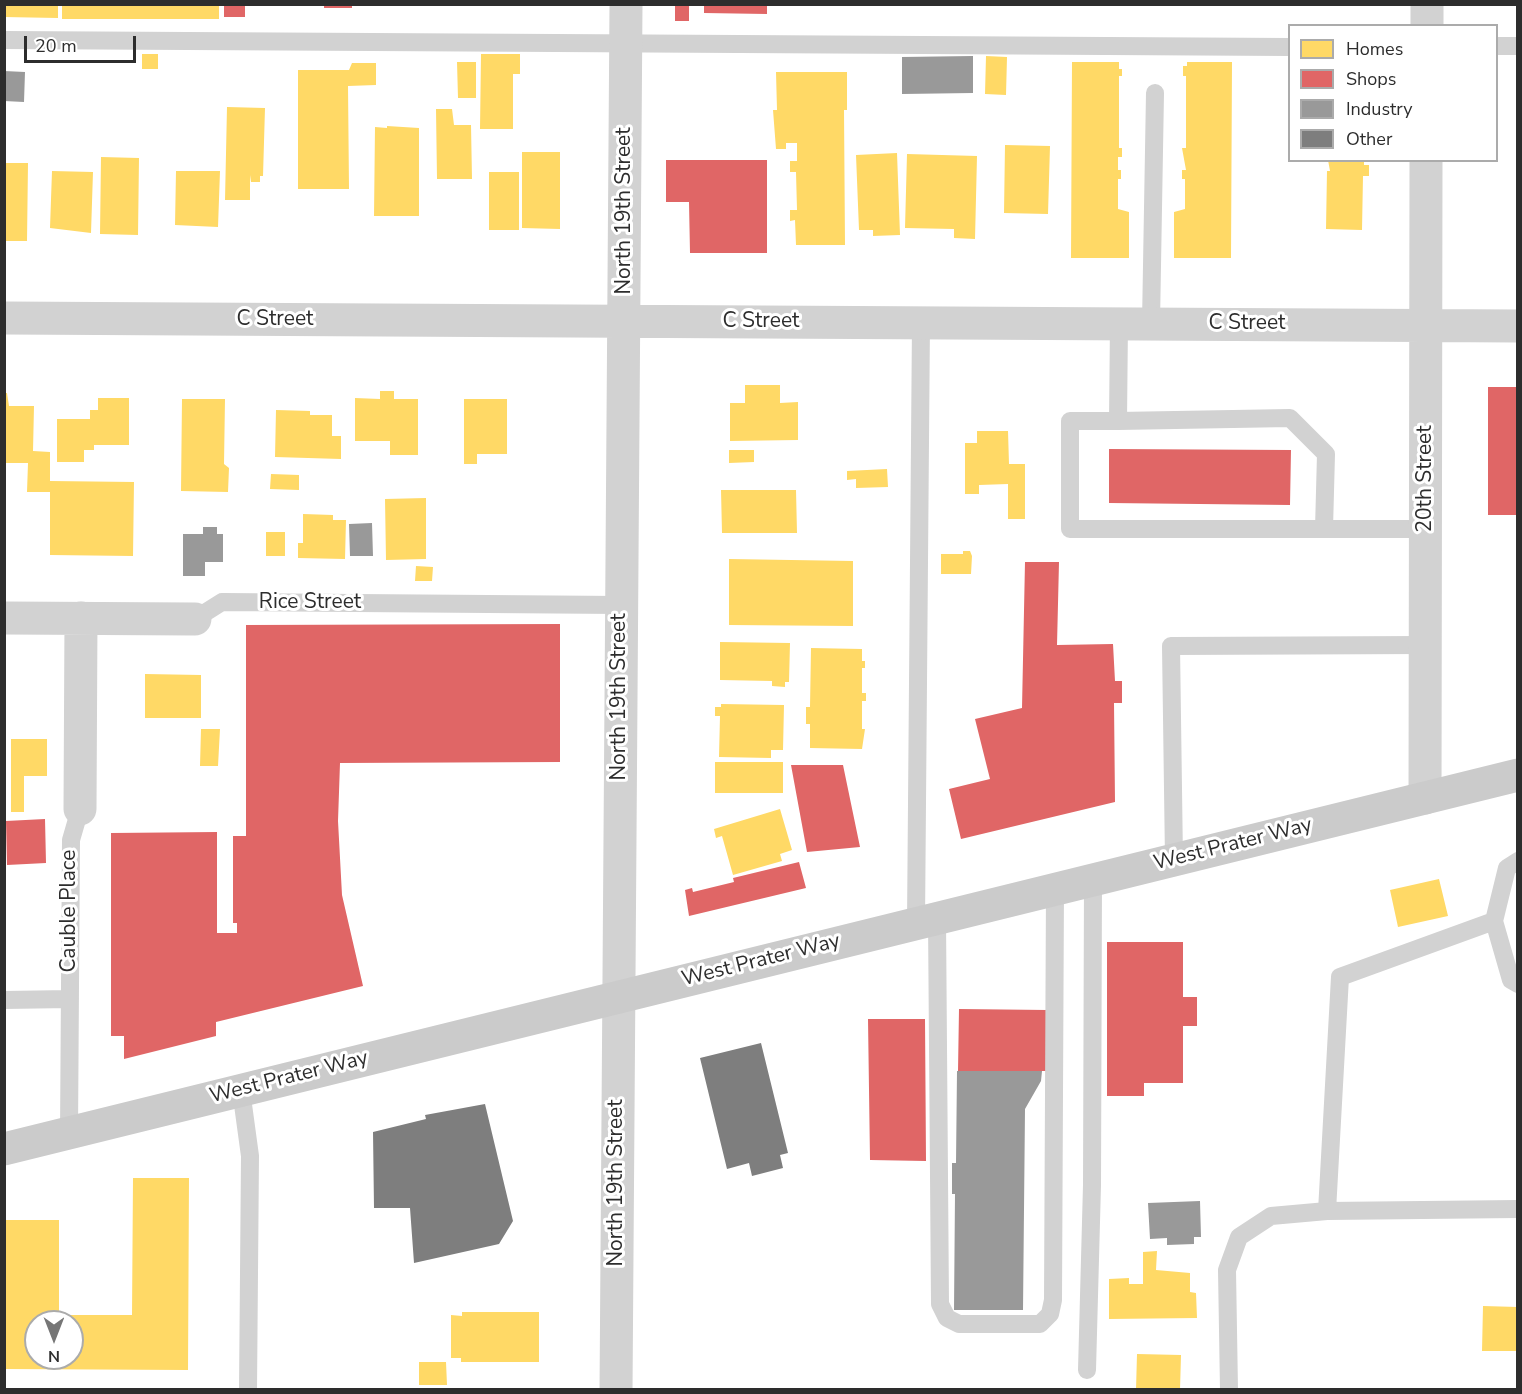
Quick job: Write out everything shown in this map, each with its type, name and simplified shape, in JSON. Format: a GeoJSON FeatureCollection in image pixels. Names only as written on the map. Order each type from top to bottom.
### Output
{"type":"FeatureCollection","features":[{"type":"Feature","properties":{"kind":"main road","name":"West Prater Way"},"geometry":{"type":"LineString","coordinates":[[4,1149],[1518,775]]}},
{"type":"Feature","properties":{"kind":"street","name":"North 19th Street"},"geometry":{"type":"LineString","coordinates":[[616,1389],[626,4]]}},
{"type":"Feature","properties":{"kind":"street"},"geometry":{"type":"LineString","coordinates":[[1427,4],[1427,24]]}},
{"type":"Feature","properties":{"kind":"street","name":"20th Street"},"geometry":{"type":"LineString","coordinates":[[1425,798],[1426,162]]}},
{"type":"Feature","properties":{"kind":"street","name":"C Street"},"geometry":{"type":"LineString","coordinates":[[4,318],[1119,322],[1518,326]]}},
{"type":"Feature","properties":{"kind":"street","name":"Rice Street"},"geometry":{"type":"LineString","coordinates":[[4,618],[195,619]]}},
{"type":"Feature","properties":{"kind":"street","name":"Cauble Place"},"geometry":{"type":"LineString","coordinates":[[80,809],[81,618]]}},
{"type":"Feature","properties":{"kind":"lane"},"geometry":{"type":"LineString","coordinates":[[4,40],[625,45],[1288,46]]}},
{"type":"Feature","properties":{"kind":"lane"},"geometry":{"type":"LineString","coordinates":[[1498,46],[1518,46]]}},
{"type":"Feature","properties":{"kind":"lane"},"geometry":{"type":"LineString","coordinates":[[1151,323],[1155,93]]}},
{"type":"Feature","properties":{"kind":"lane"},"geometry":{"type":"LineString","coordinates":[[921,321],[926,920],[940,1304],[947,1318],[959,1324],[1040,1324],[1050,1314],[1053,1300],[1054,888]]}},
{"type":"Feature","properties":{"kind":"lane"},"geometry":{"type":"LineString","coordinates":[[1118,421],[1119,322]]}},
{"type":"Feature","properties":{"kind":"lane"},"geometry":{"type":"LineString","coordinates":[[1324,529],[1326,454],[1290,418],[1070,421],[1070,529],[1324,529],[1426,529]]}},
{"type":"Feature","properties":{"kind":"lane","name":"Rice Street"},"geometry":{"type":"LineString","coordinates":[[195,619],[222,602],[621,605]]}},
{"type":"Feature","properties":{"kind":"lane"},"geometry":{"type":"LineString","coordinates":[[1173,860],[1171,646],[1426,645]]}},
{"type":"Feature","properties":{"kind":"lane","name":"Cauble Place"},"geometry":{"type":"LineString","coordinates":[[69,1133],[70,840],[80,809]]}},
{"type":"Feature","properties":{"kind":"lane"},"geometry":{"type":"LineString","coordinates":[[1518,861],[1507,868],[1494,921],[1511,981],[1518,984]]}},
{"type":"Feature","properties":{"kind":"lane"},"geometry":{"type":"LineString","coordinates":[[1087,1370],[1092,1185],[1093,879]]}},
{"type":"Feature","properties":{"kind":"lane"},"geometry":{"type":"LineString","coordinates":[[1327,1211],[1340,977],[1494,921]]}},
{"type":"Feature","properties":{"kind":"lane"},"geometry":{"type":"LineString","coordinates":[[4,1000],[70,999]]}},
{"type":"Feature","properties":{"kind":"lane"},"geometry":{"type":"LineString","coordinates":[[241,1090],[250,1156],[248,1389]]}},
{"type":"Feature","properties":{"kind":"lane"},"geometry":{"type":"LineString","coordinates":[[1229,1389],[1227,1270],[1239,1237],[1271,1216],[1327,1211],[1518,1209]]}},
{"type":"Feature","properties":{"kind":"building: Homes"},"geometry":{"type":"Polygon","coordinates":[[[4,4],[58,4],[58,18],[4,17],[4,4]]]}},
{"type":"Feature","properties":{"kind":"building: Homes"},"geometry":{"type":"Polygon","coordinates":[[[62,4],[219,4],[219,19],[62,19],[62,4]]]}},
{"type":"Feature","properties":{"kind":"building: Homes"},"geometry":{"type":"Polygon","coordinates":[[[142,54],[158,54],[158,69],[142,69],[142,54]]]}},
{"type":"Feature","properties":{"kind":"building: Homes"},"geometry":{"type":"Polygon","coordinates":[[[481,54],[520,54],[520,74],[513,74],[513,129],[480,129],[481,54]]]}},
{"type":"Feature","properties":{"kind":"building: Homes"},"geometry":{"type":"Polygon","coordinates":[[[986,56],[1007,57],[1006,95],[985,94],[986,56]]]}},
{"type":"Feature","properties":{"kind":"building: Homes"},"geometry":{"type":"Polygon","coordinates":[[[457,62],[476,62],[476,98],[458,98],[457,62]]]}},
{"type":"Feature","properties":{"kind":"building: Homes"},"geometry":{"type":"Polygon","coordinates":[[[1072,62],[1119,62],[1119,69],[1122,69],[1122,76],[1119,76],[1119,148],[1122,148],[1122,157],[1118,157],[1121,179],[1118,179],[1118,209],[1129,212],[1129,258],[1071,258],[1072,62]]]}},
{"type":"Feature","properties":{"kind":"building: Homes"},"geometry":{"type":"Polygon","coordinates":[[[1187,62],[1232,62],[1231,258],[1174,258],[1174,212],[1185,209],[1185,179],[1182,179],[1182,170],[1186,170],[1182,148],[1186,148],[1186,76],[1183,76],[1183,66],[1187,66],[1187,62]]]}},
{"type":"Feature","properties":{"kind":"building: Homes"},"geometry":{"type":"Polygon","coordinates":[[[352,63],[376,63],[376,85],[348,86],[349,189],[298,189],[298,70],[349,70],[352,63]]]}},
{"type":"Feature","properties":{"kind":"building: Homes"},"geometry":{"type":"Polygon","coordinates":[[[776,72],[847,72],[847,110],[844,110],[845,245],[796,245],[795,220],[790,221],[790,210],[797,210],[796,172],[790,172],[790,161],[797,161],[797,143],[786,143],[786,149],[776,149],[773,110],[777,110],[776,72]]]}},
{"type":"Feature","properties":{"kind":"building: Homes"},"geometry":{"type":"Polygon","coordinates":[[[227,107],[265,108],[263,176],[260,176],[260,182],[251,182],[250,175],[250,200],[225,200],[227,107]]]}},
{"type":"Feature","properties":{"kind":"building: Homes"},"geometry":{"type":"Polygon","coordinates":[[[436,109],[452,109],[454,125],[471,125],[472,179],[437,179],[436,109]]]}},
{"type":"Feature","properties":{"kind":"building: Homes"},"geometry":{"type":"Polygon","coordinates":[[[387,126],[419,128],[419,216],[374,216],[375,127],[387,128],[387,126]]]}},
{"type":"Feature","properties":{"kind":"building: Homes"},"geometry":{"type":"Polygon","coordinates":[[[1005,145],[1050,146],[1048,214],[1004,213],[1005,145]]]}},
{"type":"Feature","properties":{"kind":"building: Homes"},"geometry":{"type":"Polygon","coordinates":[[[522,152],[560,152],[560,229],[522,228],[522,152]]]}},
{"type":"Feature","properties":{"kind":"building: Homes"},"geometry":{"type":"Polygon","coordinates":[[[897,153],[900,235],[873,236],[873,230],[859,230],[856,155],[897,153]]]}},
{"type":"Feature","properties":{"kind":"building: Homes"},"geometry":{"type":"Polygon","coordinates":[[[907,154],[977,156],[975,239],[954,238],[954,229],[905,228],[907,154]]]}},
{"type":"Feature","properties":{"kind":"building: Homes"},"geometry":{"type":"Polygon","coordinates":[[[101,157],[139,158],[138,235],[100,234],[101,157]]]}},
{"type":"Feature","properties":{"kind":"building: Homes"},"geometry":{"type":"Polygon","coordinates":[[[1328,162],[1364,162],[1364,165],[1369,165],[1369,176],[1363,176],[1362,230],[1326,229],[1327,171],[1330,171],[1328,162]]]}},
{"type":"Feature","properties":{"kind":"building: Homes"},"geometry":{"type":"Polygon","coordinates":[[[4,163],[28,163],[27,241],[4,241],[4,163]]]}},
{"type":"Feature","properties":{"kind":"building: Homes"},"geometry":{"type":"Polygon","coordinates":[[[52,171],[93,172],[91,233],[50,228],[52,171]]]}},
{"type":"Feature","properties":{"kind":"building: Homes"},"geometry":{"type":"Polygon","coordinates":[[[176,171],[220,171],[218,227],[175,225],[176,171]]]}},
{"type":"Feature","properties":{"kind":"building: Homes"},"geometry":{"type":"Polygon","coordinates":[[[489,172],[519,172],[519,230],[489,230],[489,172]]]}},
{"type":"Feature","properties":{"kind":"building: Homes"},"geometry":{"type":"Polygon","coordinates":[[[745,385],[780,385],[780,403],[798,402],[798,440],[730,441],[730,403],[745,403],[745,385]]]}},
{"type":"Feature","properties":{"kind":"building: Homes"},"geometry":{"type":"Polygon","coordinates":[[[380,391],[394,391],[394,399],[418,399],[418,455],[390,455],[390,441],[355,441],[355,398],[380,399],[380,391]]]}},
{"type":"Feature","properties":{"kind":"building: Homes"},"geometry":{"type":"Polygon","coordinates":[[[4,393],[7,393],[9,406],[34,406],[33,451],[50,452],[50,481],[134,482],[133,556],[50,555],[50,492],[27,492],[28,463],[4,463],[4,393]]]}},
{"type":"Feature","properties":{"kind":"building: Homes"},"geometry":{"type":"Polygon","coordinates":[[[98,398],[129,398],[129,445],[94,445],[94,450],[84,450],[84,462],[57,462],[57,419],[90,419],[90,410],[98,410],[98,398]]]}},
{"type":"Feature","properties":{"kind":"building: Homes"},"geometry":{"type":"Polygon","coordinates":[[[182,399],[225,399],[224,464],[229,468],[228,492],[181,491],[182,399]]]}},
{"type":"Feature","properties":{"kind":"building: Homes"},"geometry":{"type":"Polygon","coordinates":[[[464,399],[507,399],[507,454],[477,454],[477,464],[464,464],[464,399]]]}},
{"type":"Feature","properties":{"kind":"building: Homes"},"geometry":{"type":"Polygon","coordinates":[[[276,410],[310,411],[310,415],[332,415],[332,436],[341,436],[341,459],[275,457],[276,410]]]}},
{"type":"Feature","properties":{"kind":"building: Homes"},"geometry":{"type":"Polygon","coordinates":[[[977,431],[1008,431],[1009,464],[1025,464],[1025,519],[1008,519],[1008,484],[979,485],[979,494],[965,494],[965,443],[977,443],[977,431]]]}},
{"type":"Feature","properties":{"kind":"building: Homes"},"geometry":{"type":"Polygon","coordinates":[[[729,450],[754,450],[754,462],[729,463],[729,450]]]}},
{"type":"Feature","properties":{"kind":"building: Homes"},"geometry":{"type":"Polygon","coordinates":[[[887,469],[888,487],[856,488],[856,479],[847,480],[847,471],[887,469]]]}},
{"type":"Feature","properties":{"kind":"building: Homes"},"geometry":{"type":"Polygon","coordinates":[[[271,474],[299,475],[299,490],[270,489],[271,474]]]}},
{"type":"Feature","properties":{"kind":"building: Homes"},"geometry":{"type":"Polygon","coordinates":[[[721,490],[796,490],[797,533],[722,533],[721,490]]]}},
{"type":"Feature","properties":{"kind":"building: Homes"},"geometry":{"type":"Polygon","coordinates":[[[426,498],[426,559],[386,560],[385,499],[426,498]]]}},
{"type":"Feature","properties":{"kind":"building: Homes"},"geometry":{"type":"Polygon","coordinates":[[[303,514],[333,515],[333,520],[346,520],[345,559],[298,558],[298,543],[303,543],[303,514]]]}},
{"type":"Feature","properties":{"kind":"building: Homes"},"geometry":{"type":"Polygon","coordinates":[[[266,532],[285,532],[285,556],[266,556],[266,532]]]}},
{"type":"Feature","properties":{"kind":"building: Homes"},"geometry":{"type":"Polygon","coordinates":[[[963,551],[970,551],[972,556],[971,574],[941,574],[941,554],[963,554],[963,551]]]}},
{"type":"Feature","properties":{"kind":"building: Homes"},"geometry":{"type":"Polygon","coordinates":[[[729,559],[853,561],[853,626],[729,625],[729,559]]]}},
{"type":"Feature","properties":{"kind":"building: Homes"},"geometry":{"type":"Polygon","coordinates":[[[416,566],[433,567],[432,581],[415,581],[416,566]]]}},
{"type":"Feature","properties":{"kind":"building: Homes"},"geometry":{"type":"Polygon","coordinates":[[[720,642],[790,643],[789,682],[785,682],[785,687],[772,686],[772,681],[720,680],[720,642]]]}},
{"type":"Feature","properties":{"kind":"building: Homes"},"geometry":{"type":"Polygon","coordinates":[[[811,648],[862,649],[862,661],[865,661],[865,668],[862,668],[862,693],[866,693],[866,701],[862,701],[862,729],[865,729],[862,749],[810,748],[810,724],[806,724],[806,707],[810,707],[811,648]]]}},
{"type":"Feature","properties":{"kind":"building: Homes"},"geometry":{"type":"Polygon","coordinates":[[[145,674],[201,675],[201,718],[145,718],[145,674]]]}},
{"type":"Feature","properties":{"kind":"building: Homes"},"geometry":{"type":"Polygon","coordinates":[[[721,704],[784,705],[783,750],[771,750],[771,758],[719,757],[720,716],[715,716],[715,707],[721,707],[721,704]]]}},
{"type":"Feature","properties":{"kind":"building: Homes"},"geometry":{"type":"Polygon","coordinates":[[[201,729],[220,729],[218,766],[200,766],[201,729]]]}},
{"type":"Feature","properties":{"kind":"building: Homes"},"geometry":{"type":"Polygon","coordinates":[[[11,739],[47,739],[47,776],[24,776],[24,812],[11,812],[11,739]]]}},
{"type":"Feature","properties":{"kind":"building: Homes"},"geometry":{"type":"Polygon","coordinates":[[[715,762],[783,762],[783,793],[715,793],[715,762]]]}},
{"type":"Feature","properties":{"kind":"building: Homes"},"geometry":{"type":"Polygon","coordinates":[[[780,809],[792,850],[780,854],[782,861],[733,875],[722,836],[716,838],[714,829],[780,809]]]}},
{"type":"Feature","properties":{"kind":"building: Homes"},"geometry":{"type":"Polygon","coordinates":[[[1439,879],[1448,916],[1398,927],[1390,890],[1439,879]]]}},
{"type":"Feature","properties":{"kind":"building: Homes"},"geometry":{"type":"Polygon","coordinates":[[[133,1178],[189,1178],[188,1370],[84,1369],[84,1315],[132,1315],[133,1178]]]}},
{"type":"Feature","properties":{"kind":"building: Homes"},"geometry":{"type":"Polygon","coordinates":[[[5,1220],[59,1220],[59,1310],[24,1310],[24,1369],[5,1369],[5,1220]]]}},
{"type":"Feature","properties":{"kind":"building: Homes"},"geometry":{"type":"Polygon","coordinates":[[[1157,1251],[1156,1270],[1190,1273],[1190,1292],[1196,1293],[1197,1318],[1109,1319],[1109,1279],[1129,1278],[1129,1284],[1143,1284],[1143,1252],[1157,1251]]]}},
{"type":"Feature","properties":{"kind":"building: Homes"},"geometry":{"type":"Polygon","coordinates":[[[1483,1306],[1518,1307],[1518,1351],[1482,1351],[1483,1306]]]}},
{"type":"Feature","properties":{"kind":"building: Homes"},"geometry":{"type":"Polygon","coordinates":[[[462,1312],[539,1312],[539,1362],[461,1362],[461,1358],[451,1358],[451,1315],[462,1316],[462,1312]]]}},
{"type":"Feature","properties":{"kind":"building: Homes"},"geometry":{"type":"Polygon","coordinates":[[[1137,1354],[1181,1355],[1180,1390],[1136,1390],[1137,1354]]]}},
{"type":"Feature","properties":{"kind":"building: Homes"},"geometry":{"type":"Polygon","coordinates":[[[419,1362],[446,1362],[447,1385],[419,1385],[419,1362]]]}},
{"type":"Feature","properties":{"kind":"building: Shops"},"geometry":{"type":"Polygon","coordinates":[[[324,4],[352,4],[352,8],[324,8],[324,4]]]}},
{"type":"Feature","properties":{"kind":"building: Shops"},"geometry":{"type":"Polygon","coordinates":[[[675,4],[689,4],[689,21],[675,21],[675,4]]]}},
{"type":"Feature","properties":{"kind":"building: Shops"},"geometry":{"type":"Polygon","coordinates":[[[704,4],[767,4],[767,14],[704,13],[704,4]]]}},
{"type":"Feature","properties":{"kind":"building: Shops"},"geometry":{"type":"Polygon","coordinates":[[[224,5],[245,5],[245,17],[224,17],[224,5]]]}},
{"type":"Feature","properties":{"kind":"building: Shops"},"geometry":{"type":"Polygon","coordinates":[[[666,160],[767,160],[767,253],[690,253],[689,202],[666,202],[666,160]]]}},
{"type":"Feature","properties":{"kind":"building: Shops"},"geometry":{"type":"Polygon","coordinates":[[[1488,387],[1518,387],[1518,515],[1488,515],[1488,387]]]}},
{"type":"Feature","properties":{"kind":"building: Shops"},"geometry":{"type":"Polygon","coordinates":[[[1109,449],[1291,450],[1290,505],[1109,503],[1109,449]]]}},
{"type":"Feature","properties":{"kind":"building: Shops"},"geometry":{"type":"Polygon","coordinates":[[[1025,562],[1059,562],[1057,645],[1113,644],[1115,681],[1122,681],[1122,703],[1114,703],[1115,802],[961,839],[949,789],[990,779],[975,719],[1022,708],[1025,562]]]}},
{"type":"Feature","properties":{"kind":"building: Shops"},"geometry":{"type":"Polygon","coordinates":[[[560,624],[560,762],[340,763],[338,821],[342,895],[363,986],[216,1022],[216,1036],[124,1059],[124,1036],[111,1036],[111,833],[217,832],[217,933],[237,933],[237,923],[233,923],[233,836],[246,836],[246,625],[560,624]]]}},
{"type":"Feature","properties":{"kind":"building: Shops"},"geometry":{"type":"Polygon","coordinates":[[[791,765],[843,765],[860,847],[807,852],[791,765]]]}},
{"type":"Feature","properties":{"kind":"building: Shops"},"geometry":{"type":"Polygon","coordinates":[[[45,819],[46,863],[7,865],[6,821],[45,819]]]}},
{"type":"Feature","properties":{"kind":"building: Shops"},"geometry":{"type":"Polygon","coordinates":[[[799,862],[806,888],[689,916],[685,890],[692,888],[693,892],[734,882],[733,878],[799,862]]]}},
{"type":"Feature","properties":{"kind":"building: Shops"},"geometry":{"type":"Polygon","coordinates":[[[1107,942],[1183,942],[1183,997],[1197,997],[1197,1026],[1183,1026],[1183,1083],[1144,1083],[1144,1096],[1107,1096],[1107,942]]]}},
{"type":"Feature","properties":{"kind":"building: Shops"},"geometry":{"type":"Polygon","coordinates":[[[959,1009],[1047,1010],[1046,1071],[958,1071],[959,1009]]]}},
{"type":"Feature","properties":{"kind":"building: Shops"},"geometry":{"type":"Polygon","coordinates":[[[868,1019],[925,1019],[926,1161],[870,1160],[868,1019]]]}},
{"type":"Feature","properties":{"kind":"building: Industry"},"geometry":{"type":"Polygon","coordinates":[[[973,56],[973,93],[902,94],[902,57],[973,56]]]}},
{"type":"Feature","properties":{"kind":"building: Industry"},"geometry":{"type":"Polygon","coordinates":[[[4,71],[25,72],[24,102],[4,101],[4,71]]]}},
{"type":"Feature","properties":{"kind":"building: Industry"},"geometry":{"type":"Polygon","coordinates":[[[372,523],[373,556],[350,556],[349,524],[372,523]]]}},
{"type":"Feature","properties":{"kind":"building: Industry"},"geometry":{"type":"Polygon","coordinates":[[[203,527],[217,527],[217,534],[223,534],[223,562],[205,562],[205,576],[183,576],[183,534],[203,534],[203,527]]]}},
{"type":"Feature","properties":{"kind":"building: Industry"},"geometry":{"type":"Polygon","coordinates":[[[957,1071],[1042,1071],[1041,1081],[1025,1109],[1023,1310],[954,1310],[955,1194],[952,1194],[952,1163],[956,1163],[957,1071]]]}},
{"type":"Feature","properties":{"kind":"building: Industry"},"geometry":{"type":"Polygon","coordinates":[[[1200,1201],[1201,1237],[1194,1237],[1194,1244],[1167,1245],[1167,1238],[1150,1239],[1148,1203],[1200,1201]]]}},
{"type":"Feature","properties":{"kind":"building: Other"},"geometry":{"type":"Polygon","coordinates":[[[761,1043],[788,1153],[780,1155],[783,1168],[752,1176],[749,1163],[727,1169],[700,1058],[761,1043]]]}},
{"type":"Feature","properties":{"kind":"building: Other"},"geometry":{"type":"Polygon","coordinates":[[[485,1104],[513,1221],[499,1244],[414,1263],[410,1208],[374,1208],[373,1132],[426,1119],[425,1115],[485,1104]]]}}]}
